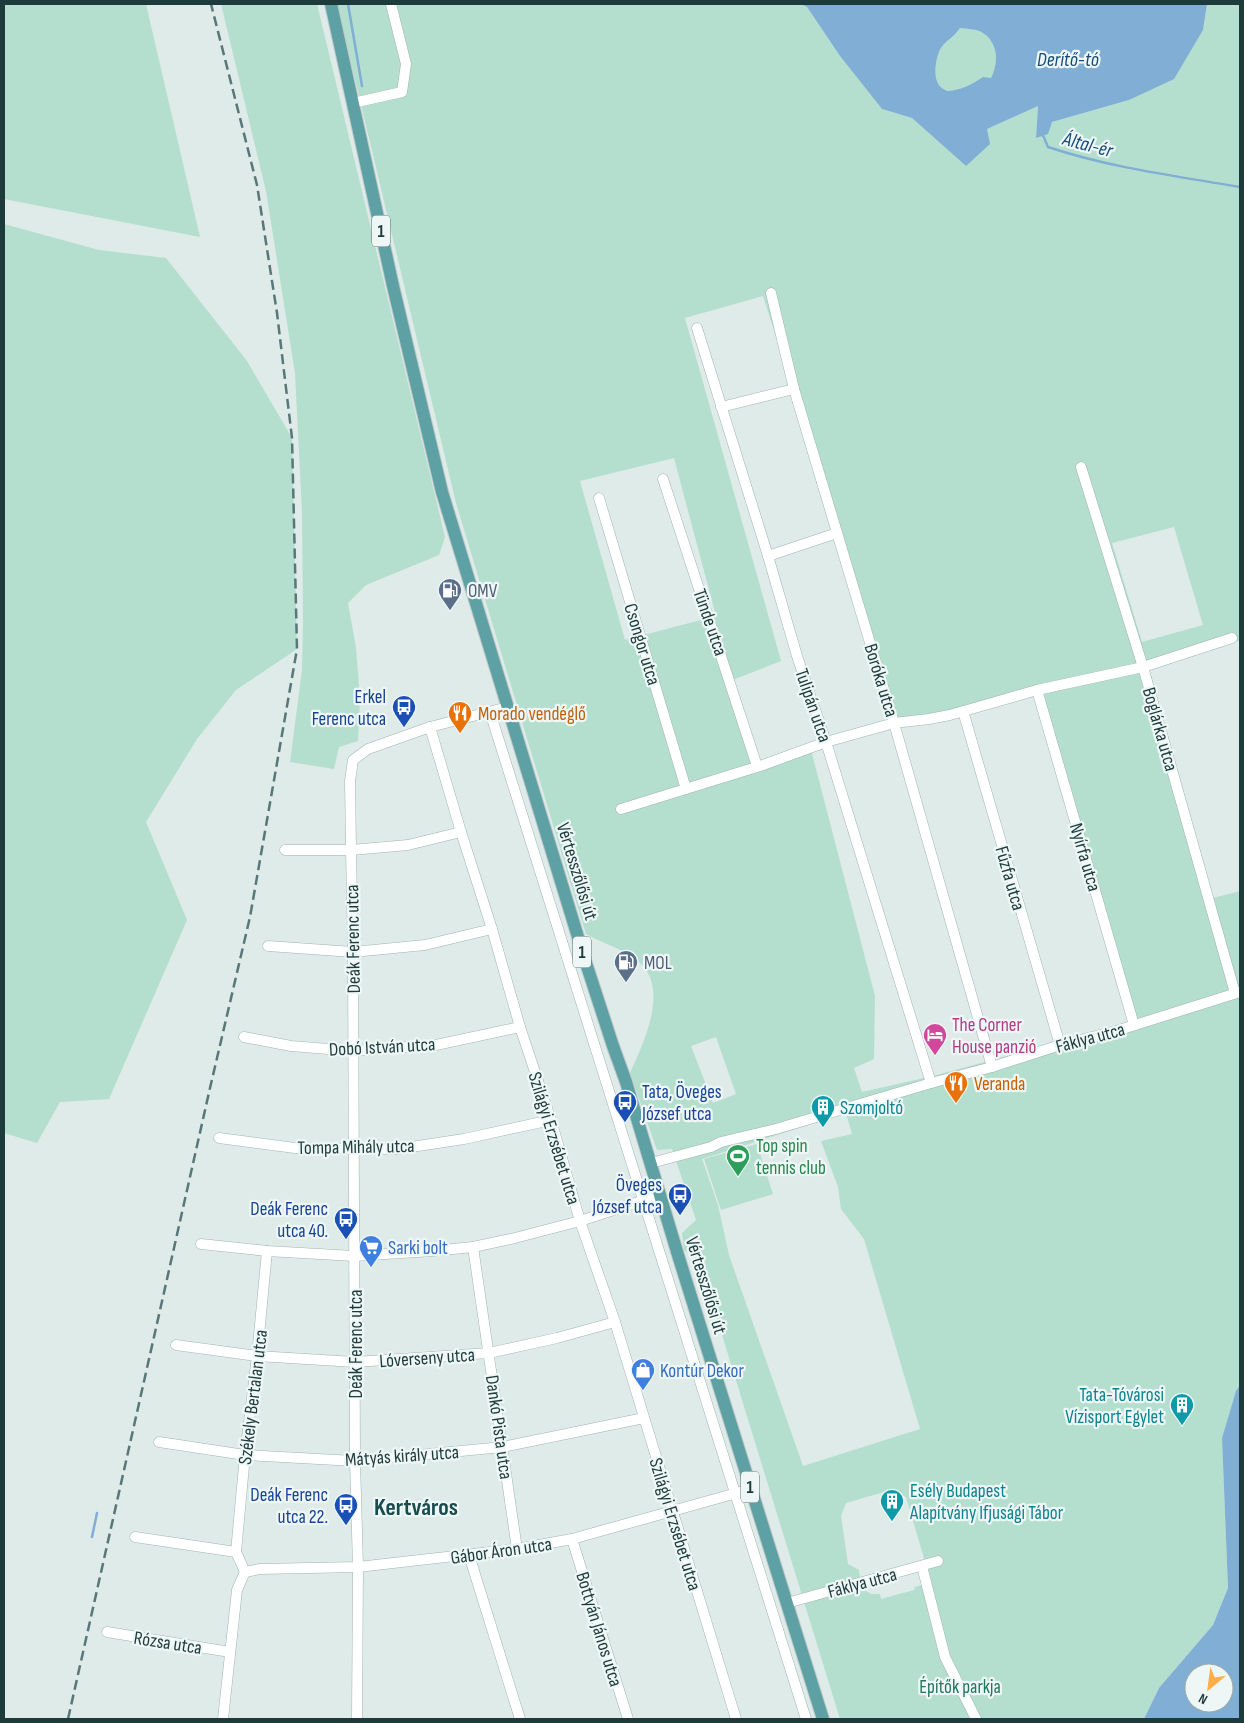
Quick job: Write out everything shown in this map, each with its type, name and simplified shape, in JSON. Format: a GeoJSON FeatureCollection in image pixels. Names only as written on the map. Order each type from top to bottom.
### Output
{"type":"FeatureCollection","features":[{"type":"Feature","properties":{"kind":"main road","name":"1"},"geometry":{"type":"LineString","coordinates":[[331,4],[353,103]]}},
{"type":"Feature","properties":{"kind":"main road","name":"Vértesszőlősi út"},"geometry":{"type":"LineString","coordinates":[[353,103],[393,286],[442,492],[585,960],[626,1082],[823,1719]]}},
{"type":"Feature","properties":{"kind":"street"},"geometry":{"type":"LineString","coordinates":[[353,103],[402,92],[406,64],[391,4]]}},
{"type":"Feature","properties":{"kind":"street","name":"Boróka utca"},"geometry":{"type":"LineString","coordinates":[[771,294],[794,389],[894,723],[992,1067]]}},
{"type":"Feature","properties":{"kind":"street","name":"Tulipán utca"},"geometry":{"type":"LineString","coordinates":[[697,328],[797,656],[826,742],[931,1083]]}},
{"type":"Feature","properties":{"kind":"street"},"geometry":{"type":"LineString","coordinates":[[721,407],[794,389]]}},
{"type":"Feature","properties":{"kind":"street","name":"Boglárka utca"},"geometry":{"type":"LineString","coordinates":[[1081,467],[1143,667],[1238,993]]}},
{"type":"Feature","properties":{"kind":"street","name":"Tünde utca"},"geometry":{"type":"LineString","coordinates":[[663,479],[758,766]]}},
{"type":"Feature","properties":{"kind":"street","name":"Csongor utca"},"geometry":{"type":"LineString","coordinates":[[599,498],[686,789]]}},
{"type":"Feature","properties":{"kind":"street"},"geometry":{"type":"LineString","coordinates":[[768,556],[837,533]]}},
{"type":"Feature","properties":{"kind":"street"},"geometry":{"type":"LineString","coordinates":[[621,809],[758,766],[826,742],[894,723],[929,719],[1037,690],[1143,667],[1232,638]]}},
{"type":"Feature","properties":{"kind":"street","name":"Nyírfa utca"},"geometry":{"type":"LineString","coordinates":[[1037,690],[1134,1025]]}},
{"type":"Feature","properties":{"kind":"street"},"geometry":{"type":"LineString","coordinates":[[430,727],[508,707]]}},
{"type":"Feature","properties":{"kind":"street","name":"Fűzfa utca"},"geometry":{"type":"LineString","coordinates":[[963,711],[1060,1045]]}},
{"type":"Feature","properties":{"kind":"street","name":"Vértesszőlősi út"},"geometry":{"type":"LineString","coordinates":[[490,712],[806,1719]]}},
{"type":"Feature","properties":{"kind":"street","name":"Deák Ferenc utca"},"geometry":{"type":"LineString","coordinates":[[357,1719],[358,1567],[355,1461],[353,952],[350,781],[353,760],[368,749],[430,727]]}},
{"type":"Feature","properties":{"kind":"street","name":"Szilágyi Erzsébet utca"},"geometry":{"type":"LineString","coordinates":[[430,727],[520,1027],[551,1120],[580,1221],[615,1322],[736,1719]]}},
{"type":"Feature","properties":{"kind":"street","name":"Vértesszőlősi út"},"geometry":{"type":"LineString","coordinates":[[521,812],[539,806]]}},
{"type":"Feature","properties":{"kind":"street"},"geometry":{"type":"LineString","coordinates":[[285,850],[351,850],[408,845],[461,832]]}},
{"type":"Feature","properties":{"kind":"street"},"geometry":{"type":"LineString","coordinates":[[268,946],[353,952],[425,945],[492,929]]}},
{"type":"Feature","properties":{"kind":"street","name":"Fáklya utca"},"geometry":{"type":"LineString","coordinates":[[651,1163],[992,1067],[1238,993]]}},
{"type":"Feature","properties":{"kind":"street","name":"Dobó István utca"},"geometry":{"type":"LineString","coordinates":[[244,1038],[290,1046],[353,1051],[436,1045],[520,1027]]}},
{"type":"Feature","properties":{"kind":"street","name":"Tompa Mihály utca"},"geometry":{"type":"LineString","coordinates":[[219,1138],[295,1148],[398,1149],[464,1139],[551,1120]]}},
{"type":"Feature","properties":{"kind":"street"},"geometry":{"type":"LineString","coordinates":[[201,1244],[267,1251],[354,1256],[472,1247],[580,1221],[660,1195]]}},
{"type":"Feature","properties":{"kind":"street","name":"Dankó Pista utca"},"geometry":{"type":"LineString","coordinates":[[472,1247],[517,1549]]}},
{"type":"Feature","properties":{"kind":"street","name":"Székely Bertalan utca"},"geometry":{"type":"LineString","coordinates":[[245,1572],[236,1552],[267,1251]]}},
{"type":"Feature","properties":{"kind":"street","name":"Lóverseny utca"},"geometry":{"type":"LineString","coordinates":[[176,1345],[257,1356],[356,1362],[489,1353],[615,1322]]}},
{"type":"Feature","properties":{"kind":"street","name":"Mátyás király utca"},"geometry":{"type":"LineString","coordinates":[[159,1442],[245,1455],[355,1461],[503,1447],[644,1418]]}},
{"type":"Feature","properties":{"kind":"street","name":"Gábor Áron utca"},"geometry":{"type":"LineString","coordinates":[[245,1572],[260,1569],[358,1567],[517,1549],[572,1539],[751,1489]]}},
{"type":"Feature","properties":{"kind":"street"},"geometry":{"type":"LineString","coordinates":[[135,1537],[236,1552]]}},
{"type":"Feature","properties":{"kind":"street","name":"Bottyán János utca"},"geometry":{"type":"LineString","coordinates":[[572,1539],[628,1719]]}},
{"type":"Feature","properties":{"kind":"street"},"geometry":{"type":"LineString","coordinates":[[469,1555],[520,1719]]}},
{"type":"Feature","properties":{"kind":"street","name":"Fáklya utca"},"geometry":{"type":"LineString","coordinates":[[787,1603],[938,1562]]}},
{"type":"Feature","properties":{"kind":"street"},"geometry":{"type":"LineString","coordinates":[[922,1566],[945,1657],[976,1719]]}},
{"type":"Feature","properties":{"kind":"street"},"geometry":{"type":"LineString","coordinates":[[223,1719],[238,1590],[245,1572]]}},
{"type":"Feature","properties":{"kind":"street","name":"Rózsa utca"},"geometry":{"type":"LineString","coordinates":[[107,1632],[230,1652]]}},
{"type":"Feature","properties":{"kind":"green space"},"geometry":{"type":"Polygon","coordinates":[[[4,4],[146,4],[200,237],[4,199],[4,4]]]}},
{"type":"Feature","properties":{"kind":"green space"},"geometry":{"type":"Polygon","coordinates":[[[221,4],[317,4],[445,537],[439,555],[366,585],[348,603],[356,648],[360,698],[358,741],[339,747],[334,769],[290,762],[302,670],[303,623],[302,512],[295,373],[266,191],[221,4]]]}},
{"type":"Feature","properties":{"kind":"green space","name":"Építők parkja"},"geometry":{"type":"Polygon","coordinates":[[[337,4],[801,4],[807,7],[840,56],[882,109],[912,118],[966,166],[987,129],[1038,106],[1036,138],[1052,122],[1129,100],[1203,30],[1207,4],[1240,4],[1240,641],[1234,641],[1147,669],[1213,898],[1240,891],[1240,1385],[1236,1392],[1222,1438],[1228,1588],[1213,1625],[1159,1688],[1144,1719],[840,1719],[700,1263],[684,1250],[682,1233],[696,1220],[672,1149],[657,1150],[630,1073],[647,1033],[651,1018],[653,988],[649,975],[641,964],[628,954],[586,934],[456,503],[337,4]],[[763,296],[685,318],[781,661],[730,681],[752,764],[810,746],[875,996],[874,1059],[854,1068],[862,1092],[933,1076],[1136,1021],[1037,690],[894,723],[879,658],[763,296]],[[674,458],[580,481],[625,640],[716,616],[674,458]],[[1174,527],[1112,543],[1142,642],[1203,625],[1174,527]],[[716,1037],[691,1046],[713,1103],[736,1094],[716,1037]],[[846,1113],[702,1159],[718,1205],[729,1255],[803,1466],[920,1429],[864,1239],[841,1209],[838,1187],[821,1141],[852,1134],[846,1113]],[[891,1490],[846,1503],[841,1516],[848,1564],[859,1570],[861,1588],[871,1594],[880,1594],[881,1599],[914,1590],[915,1587],[931,1582],[906,1497],[891,1490]]]}},
{"type":"Feature","properties":{"kind":"green space"},"geometry":{"type":"Polygon","coordinates":[[[960,28],[981,31],[991,40],[996,50],[995,67],[991,79],[983,77],[966,87],[947,91],[939,86],[936,79],[937,60],[941,48],[960,28]]]}},
{"type":"Feature","properties":{"kind":"green space"},"geometry":{"type":"Polygon","coordinates":[[[4,224],[99,250],[166,258],[247,361],[292,438],[297,649],[236,690],[197,739],[146,822],[187,920],[109,1099],[60,1102],[37,1143],[4,1133],[4,224]]]}},
{"type":"Feature","properties":{"kind":"green space","name":"Top spin tennis club"},"geometry":{"type":"Polygon","coordinates":[[[757,1144],[773,1194],[721,1210],[704,1159],[757,1144]]]}},
{"type":"Feature","properties":{"kind":"water","name":"Derítő-tó"},"geometry":{"type":"Polygon","coordinates":[[[801,4],[1207,4],[1203,30],[1174,79],[1129,100],[1052,122],[1048,134],[1036,138],[1038,106],[987,129],[990,144],[966,166],[912,118],[882,109],[840,56],[807,7],[801,4]],[[960,28],[943,45],[937,60],[936,80],[939,86],[947,91],[966,87],[983,77],[991,78],[995,67],[995,50],[986,35],[980,31],[960,28]]]}},
{"type":"Feature","properties":{"kind":"water"},"geometry":{"type":"Polygon","coordinates":[[[1240,1385],[1240,1719],[1144,1719],[1159,1688],[1213,1625],[1228,1588],[1222,1438],[1236,1391],[1240,1385]]]}},
{"type":"Feature","properties":{"kind":"waterway"},"geometry":{"type":"LineString","coordinates":[[348,4],[362,86]]}},
{"type":"Feature","properties":{"kind":"waterway","name":"Által-ér"},"geometry":{"type":"LineString","coordinates":[[1042,133],[1048,147],[1096,161],[1240,187]]}},
{"type":"Feature","properties":{"kind":"waterway"},"geometry":{"type":"LineString","coordinates":[[92,1537],[97,1513]]}},
{"type":"Feature","properties":{"kind":"railway"},"geometry":{"type":"LineString","coordinates":[[68,1719],[250,917],[297,649],[292,438],[277,313],[257,185],[211,4]]}},
{"type":"Feature","properties":{"kind":"place","name":"OMV"},"geometry":{"type":"Point","coordinates":[450,611]}},
{"type":"Feature","properties":{"kind":"place","name":"Erkel Ferenc utca"},"geometry":{"type":"Point","coordinates":[404,728]}},
{"type":"Feature","properties":{"kind":"place","name":"Morado vendéglő"},"geometry":{"type":"Point","coordinates":[460,734]}},
{"type":"Feature","properties":{"kind":"place","name":"MOL"},"geometry":{"type":"Point","coordinates":[626,983]}},
{"type":"Feature","properties":{"kind":"place","name":"The Corner House panzió"},"geometry":{"type":"Point","coordinates":[935,1056]}},
{"type":"Feature","properties":{"kind":"place","name":"Veranda"},"geometry":{"type":"Point","coordinates":[956,1104]}},
{"type":"Feature","properties":{"kind":"place","name":"Tata, Öveges József utca"},"geometry":{"type":"Point","coordinates":[625,1123]}},
{"type":"Feature","properties":{"kind":"place","name":"Szomjoltó"},"geometry":{"type":"Point","coordinates":[823,1128]}},
{"type":"Feature","properties":{"kind":"place","name":"Top spin tennis club"},"geometry":{"type":"Point","coordinates":[738,1177]}},
{"type":"Feature","properties":{"kind":"place","name":"Öveges József utca"},"geometry":{"type":"Point","coordinates":[680,1216]}},
{"type":"Feature","properties":{"kind":"place","name":"Deák Ferenc utca 40."},"geometry":{"type":"Point","coordinates":[346,1240]}},
{"type":"Feature","properties":{"kind":"place","name":"Sarki bolt"},"geometry":{"type":"Point","coordinates":[371,1268]}},
{"type":"Feature","properties":{"kind":"place","name":"Kontúr Dekor"},"geometry":{"type":"Point","coordinates":[643,1391]}},
{"type":"Feature","properties":{"kind":"place","name":"Tata-Tóvárosi Vízisport Egylet"},"geometry":{"type":"Point","coordinates":[1182,1426]}},
{"type":"Feature","properties":{"kind":"place","name":"Esély Budapest Alapítvány Ifjusági Tábor"},"geometry":{"type":"Point","coordinates":[892,1522]}},
{"type":"Feature","properties":{"kind":"place","name":"Deák Ferenc utca 22."},"geometry":{"type":"Point","coordinates":[346,1526]}},
{"type":"Feature","properties":{"kind":"district","name":"Kertváros"},"geometry":{"type":"Point","coordinates":[416,1507]}}]}
